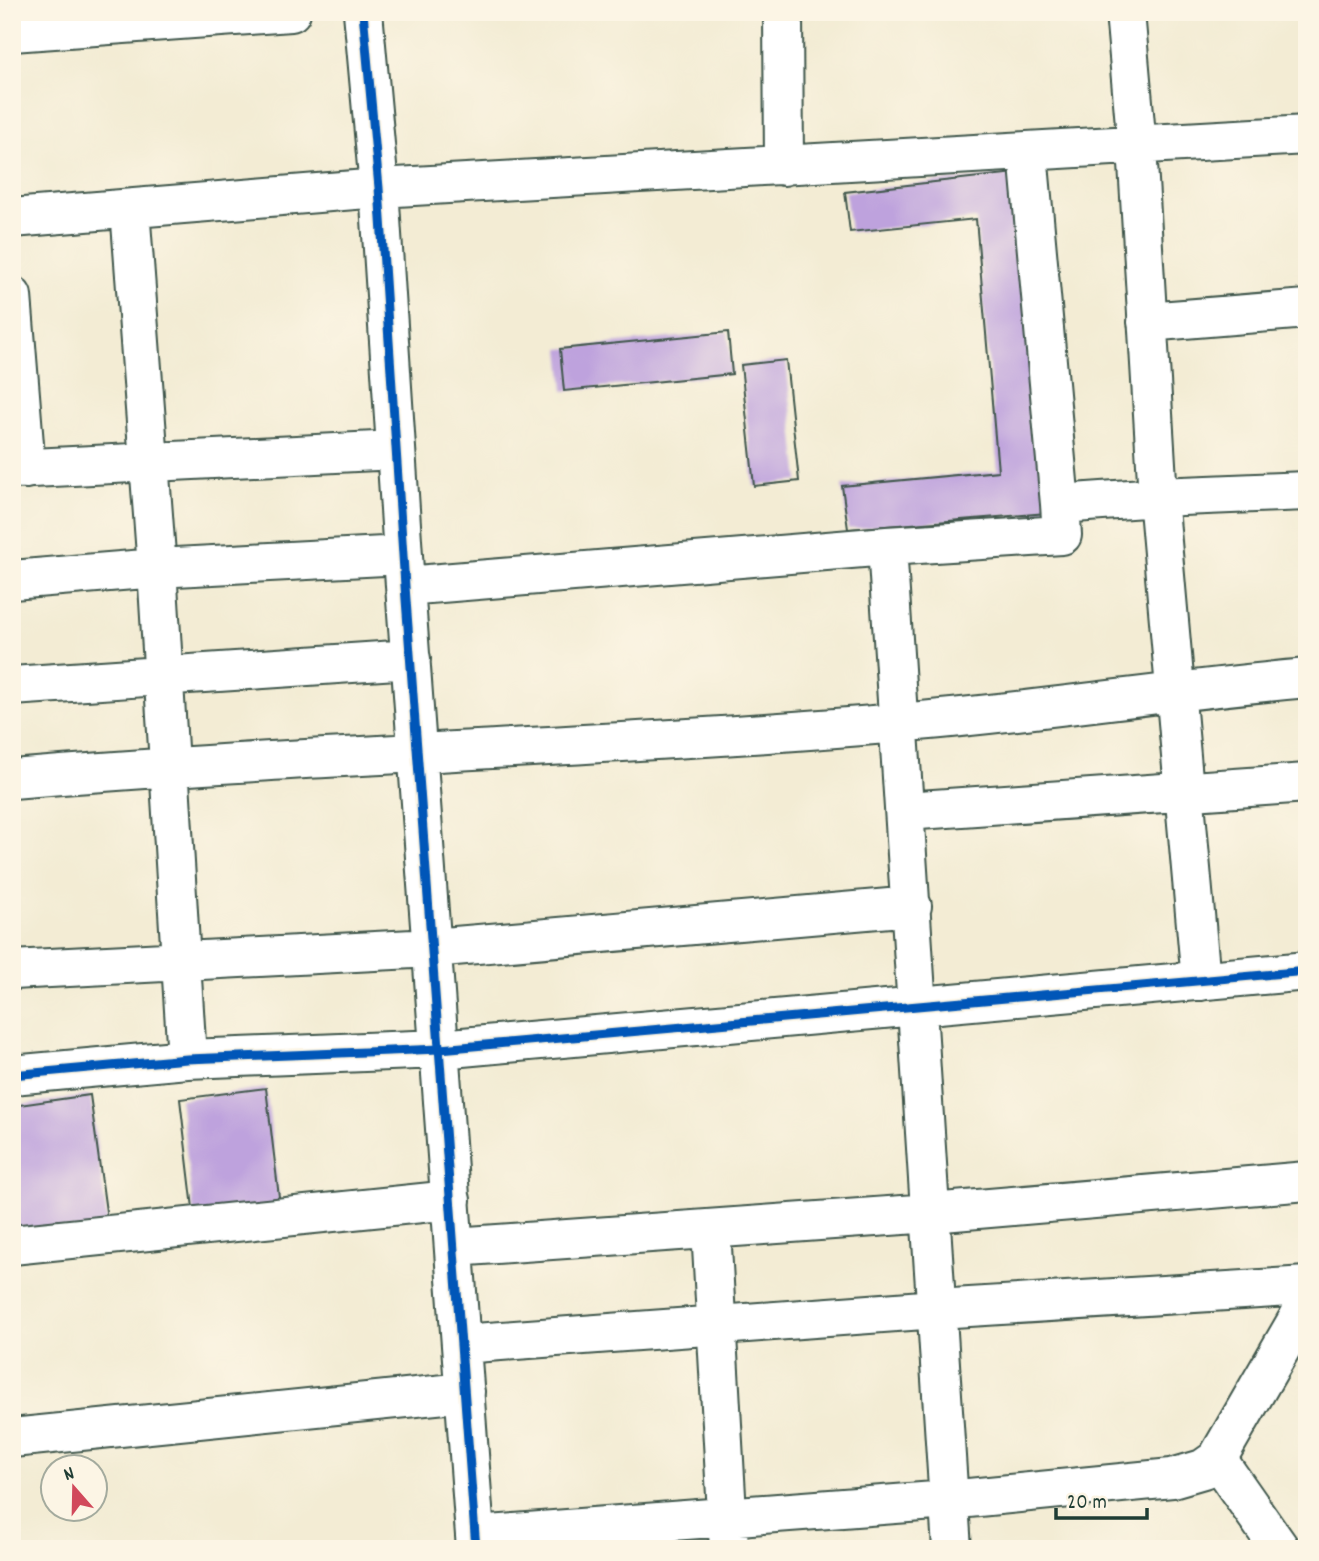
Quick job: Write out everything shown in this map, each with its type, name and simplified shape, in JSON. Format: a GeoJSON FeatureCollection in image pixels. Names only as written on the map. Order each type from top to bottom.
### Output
{"type":"FeatureCollection","features":[{"type":"Feature","properties":{"kind":"street"},"geometry":{"type":"LineString","coordinates":[[12,32],[291,12]]}},
{"type":"Feature","properties":{"kind":"street"},"geometry":{"type":"LineString","coordinates":[[363,12],[379,188],[404,571],[476,1542],[728,1533],[948,1500],[1172,1478],[1203,1469],[1217,1459],[1307,1303]]}},
{"type":"Feature","properties":{"kind":"street"},"geometry":{"type":"LineString","coordinates":[[783,12],[784,166]]}},
{"type":"Feature","properties":{"kind":"street"},"geometry":{"type":"LineString","coordinates":[[1125,12],[1137,147],[1158,497],[1200,981]]}},
{"type":"Feature","properties":{"kind":"street"},"geometry":{"type":"LineString","coordinates":[[12,218],[379,188],[1137,147],[1307,135]]}},
{"type":"Feature","properties":{"kind":"street"},"geometry":{"type":"LineString","coordinates":[[12,580],[158,568],[404,571],[1062,535],[1027,153]]}},
{"type":"Feature","properties":{"kind":"street"},"geometry":{"type":"LineString","coordinates":[[130,209],[158,568],[187,1059]]}},
{"type":"Feature","properties":{"kind":"street"},"geometry":{"type":"LineString","coordinates":[[12,296],[19,469],[396,450]]}},
{"type":"Feature","properties":{"kind":"street"},"geometry":{"type":"LineString","coordinates":[[1147,322],[1307,309]]}},
{"type":"Feature","properties":{"kind":"street"},"geometry":{"type":"LineString","coordinates":[[1060,505],[1158,497],[1307,491]]}},
{"type":"Feature","properties":{"kind":"street"},"geometry":{"type":"LineString","coordinates":[[887,546],[919,1006],[952,1549]]}},
{"type":"Feature","properties":{"kind":"street"},"geometry":{"type":"LineString","coordinates":[[12,686],[411,659]]}},
{"type":"Feature","properties":{"kind":"street"},"geometry":{"type":"LineString","coordinates":[[12,779],[169,766],[899,723],[1174,690],[1307,678]]}},
{"type":"Feature","properties":{"kind":"street"},"geometry":{"type":"LineString","coordinates":[[905,811],[1307,783]]}},
{"type":"Feature","properties":{"kind":"street"},"geometry":{"type":"LineString","coordinates":[[12,970],[432,948],[912,906]]}},
{"type":"Feature","properties":{"kind":"street"},"geometry":{"type":"LineString","coordinates":[[12,1074],[187,1059],[440,1049],[1307,971]]}},
{"type":"Feature","properties":{"kind":"street"},"geometry":{"type":"LineString","coordinates":[[454,1247],[930,1213],[1307,1181]]}},
{"type":"Feature","properties":{"kind":"street"},"geometry":{"type":"LineString","coordinates":[[12,1245],[451,1200]]}},
{"type":"Feature","properties":{"kind":"street"},"geometry":{"type":"LineString","coordinates":[[711,1229],[728,1533]]}},
{"type":"Feature","properties":{"kind":"street"},"geometry":{"type":"LineString","coordinates":[[461,1344],[716,1324],[1307,1286]]}},
{"type":"Feature","properties":{"kind":"street"},"geometry":{"type":"LineString","coordinates":[[12,1438],[465,1392]]}},
{"type":"Feature","properties":{"kind":"street"},"geometry":{"type":"LineString","coordinates":[[1217,1459],[1280,1549]]}},
{"type":"Feature","properties":{"kind":"building"},"geometry":{"type":"Polygon","coordinates":[[[1015,173],[1047,513],[848,529],[842,486],[998,471],[976,219],[850,232],[845,192],[1015,173]]]}},
{"type":"Feature","properties":{"kind":"building"},"geometry":{"type":"Polygon","coordinates":[[[728,332],[732,374],[564,391],[560,349],[728,332]]]}},
{"type":"Feature","properties":{"kind":"building"},"geometry":{"type":"Polygon","coordinates":[[[786,360],[799,481],[754,486],[741,365],[786,360]]]}},
{"type":"Feature","properties":{"kind":"building"},"geometry":{"type":"Polygon","coordinates":[[[266,1088],[281,1214],[195,1225],[180,1099],[266,1088]]]}},
{"type":"Feature","properties":{"kind":"building"},"geometry":{"type":"Polygon","coordinates":[[[90,1095],[108,1226],[12,1240],[12,1106],[90,1095]]]}},
{"type":"Feature","properties":{"kind":"cycle path"},"geometry":{"type":"LineString","coordinates":[[363,12],[379,188],[405,586],[476,1549]]}},
{"type":"Feature","properties":{"kind":"cycle path"},"geometry":{"type":"LineString","coordinates":[[12,1075],[187,1059],[440,1049],[1307,971]]}}]}
